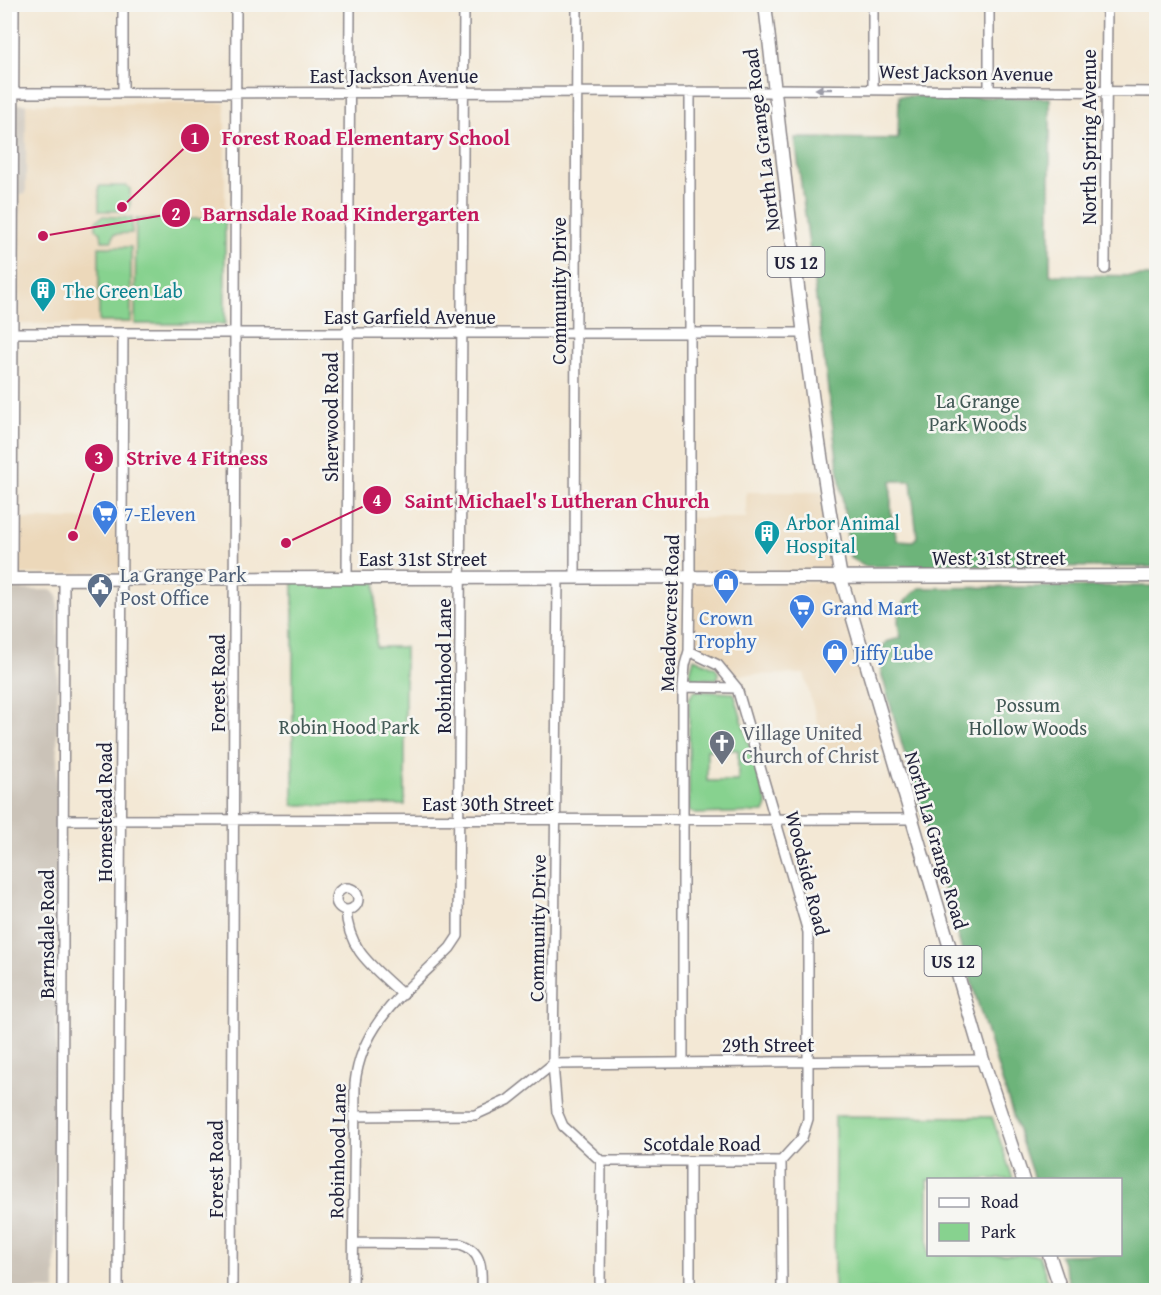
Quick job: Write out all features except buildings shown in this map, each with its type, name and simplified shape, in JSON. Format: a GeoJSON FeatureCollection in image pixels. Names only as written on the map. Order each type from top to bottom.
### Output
{"type":"FeatureCollection","features":[{"type":"Feature","properties":{"kind":"main road","name":"North La Grange Road"},"geometry":{"type":"LineString","coordinates":[[765,4],[805,333],[841,578],[983,1060],[1023,1178]]}},
{"type":"Feature","properties":{"kind":"main road","name":"West 31st Street"},"geometry":{"type":"LineString","coordinates":[[841,578],[1156,576]]}},
{"type":"Feature","properties":{"kind":"main road","name":"East 31st Street"},"geometry":{"type":"LineString","coordinates":[[8,578],[841,578]]}},
{"type":"Feature","properties":{"kind":"main road"},"geometry":{"type":"LineString","coordinates":[[1049,1256],[1060,1290]]}},
{"type":"Feature","properties":{"kind":"street"},"geometry":{"type":"LineString","coordinates":[[8,578],[15,333],[9,93],[14,4]]}},
{"type":"Feature","properties":{"kind":"street"},"geometry":{"type":"LineString","coordinates":[[123,4],[123,93]]}},
{"type":"Feature","properties":{"kind":"street","name":"Forest Road"},"geometry":{"type":"LineString","coordinates":[[232,1290],[236,4]]}},
{"type":"Feature","properties":{"kind":"street","name":"Sherwood Road"},"geometry":{"type":"LineString","coordinates":[[347,578],[350,4]]}},
{"type":"Feature","properties":{"kind":"street","name":"Robinhood Lane"},"geometry":{"type":"LineString","coordinates":[[353,1290],[355,1083],[363,1044],[381,1017],[450,948],[458,936],[464,4]]}},
{"type":"Feature","properties":{"kind":"street","name":"Community Drive"},"geometry":{"type":"LineString","coordinates":[[575,578],[577,4]]}},
{"type":"Feature","properties":{"kind":"street"},"geometry":{"type":"LineString","coordinates":[[873,4],[873,89]]}},
{"type":"Feature","properties":{"kind":"street"},"geometry":{"type":"LineString","coordinates":[[989,4],[989,89]]}},
{"type":"Feature","properties":{"kind":"street","name":"North Spring Avenue"},"geometry":{"type":"LineString","coordinates":[[1105,269],[1107,4]]}},
{"type":"Feature","properties":{"kind":"street","name":"West Jackson Avenue"},"geometry":{"type":"LineString","coordinates":[[775,91],[989,89],[1156,92]]}},
{"type":"Feature","properties":{"kind":"street","name":"East Jackson Avenue"},"geometry":{"type":"LineString","coordinates":[[9,93],[775,91]]}},
{"type":"Feature","properties":{"kind":"street","name":"Meadowcrest Road"},"geometry":{"type":"LineString","coordinates":[[683,1063],[683,687],[689,651],[690,578],[688,333],[690,93]]}},
{"type":"Feature","properties":{"kind":"street","name":"East Garfield Avenue"},"geometry":{"type":"LineString","coordinates":[[15,333],[805,333]]}},
{"type":"Feature","properties":{"kind":"street","name":"Homestead Road"},"geometry":{"type":"LineString","coordinates":[[118,1290],[123,333]]}},
{"type":"Feature","properties":{"kind":"street","name":"Barnsdale Road"},"geometry":{"type":"LineString","coordinates":[[62,1290],[64,578]]}},
{"type":"Feature","properties":{"kind":"street","name":"Community Drive"},"geometry":{"type":"LineString","coordinates":[[558,578],[553,1064],[557,1112],[562,1126],[601,1161]]}},
{"type":"Feature","properties":{"kind":"street","name":"Woodside Road"},"geometry":{"type":"LineString","coordinates":[[689,651],[718,665],[737,688],[808,932],[808,1119],[802,1138],[781,1161]]}},
{"type":"Feature","properties":{"kind":"street"},"geometry":{"type":"LineString","coordinates":[[683,687],[737,688]]}},
{"type":"Feature","properties":{"kind":"street","name":"East 30th Street"},"geometry":{"type":"LineString","coordinates":[[65,820],[911,819]]}},
{"type":"Feature","properties":{"kind":"street"},"geometry":{"type":"LineString","coordinates":[[346,910],[348,931],[358,952],[403,995]]}},
{"type":"Feature","properties":{"kind":"street","name":"29th Street"},"geometry":{"type":"LineString","coordinates":[[553,1064],[983,1060]]}},
{"type":"Feature","properties":{"kind":"street"},"geometry":{"type":"LineString","coordinates":[[354,1116],[475,1115],[508,1100],[553,1064]]}},
{"type":"Feature","properties":{"kind":"street"},"geometry":{"type":"LineString","coordinates":[[600,1290],[601,1161]]}},
{"type":"Feature","properties":{"kind":"street","name":"Scotdale Road"},"geometry":{"type":"LineString","coordinates":[[601,1161],[781,1161],[782,1290]]}},
{"type":"Feature","properties":{"kind":"street"},"geometry":{"type":"LineString","coordinates":[[690,1161],[690,1290]]}},
{"type":"Feature","properties":{"kind":"street"},"geometry":{"type":"LineString","coordinates":[[354,1243],[468,1246],[480,1261],[481,1290]]}},
{"type":"Feature","properties":{"kind":"shaded area"},"geometry":{"type":"Polygon","coordinates":[[[4,60],[15,60],[16,104],[26,104],[26,194],[20,195],[16,407],[5,406],[4,60]]]}},
{"type":"Feature","properties":{"kind":"shaded area"},"geometry":{"type":"Polygon","coordinates":[[[225,103],[225,324],[19,324],[20,195],[26,194],[26,104],[225,103]]]}},
{"type":"Feature","properties":{"kind":"shaded area"},"geometry":{"type":"Polygon","coordinates":[[[746,492],[822,492],[838,574],[688,575],[688,518],[746,518],[746,492]]]}},
{"type":"Feature","properties":{"kind":"shaded area"},"geometry":{"type":"Polygon","coordinates":[[[5,519],[126,519],[125,574],[5,574],[5,519]]]}},
{"type":"Feature","properties":{"kind":"shaded area"},"geometry":{"type":"Polygon","coordinates":[[[687,580],[838,582],[885,749],[825,750],[804,674],[738,675],[713,657],[687,646],[687,580]]]}},
{"type":"Feature","properties":{"kind":"shaded area"},"geometry":{"type":"Polygon","coordinates":[[[4,590],[52,590],[58,596],[55,1290],[5,1290],[4,590]]]}},
{"type":"Feature","properties":{"kind":"green space","name":"La Grange Park Woods"},"geometry":{"type":"Polygon","coordinates":[[[899,96],[1050,98],[1050,275],[1156,276],[1156,567],[864,566],[850,557],[795,138],[898,139],[899,96]],[[891,481],[891,514],[897,540],[913,541],[917,537],[911,481],[891,481]]]}},
{"type":"Feature","properties":{"kind":"green space"},"geometry":{"type":"Polygon","coordinates":[[[99,186],[127,186],[130,189],[128,211],[99,211],[99,186]]]}},
{"type":"Feature","properties":{"kind":"green space"},"geometry":{"type":"Polygon","coordinates":[[[103,216],[132,218],[132,233],[114,234],[112,241],[102,241],[101,232],[96,229],[96,221],[103,216]]]}},
{"type":"Feature","properties":{"kind":"green space"},"geometry":{"type":"Polygon","coordinates":[[[136,219],[225,219],[225,324],[135,324],[136,219]]]}},
{"type":"Feature","properties":{"kind":"green space"},"geometry":{"type":"Polygon","coordinates":[[[99,247],[131,247],[131,322],[99,322],[99,247]]]}},
{"type":"Feature","properties":{"kind":"green space","name":"Robin Hood Park"},"geometry":{"type":"Polygon","coordinates":[[[293,580],[376,581],[376,647],[405,647],[405,805],[293,805],[293,580]]]}},
{"type":"Feature","properties":{"kind":"green space","name":"Possum Hollow Woods"},"geometry":{"type":"Polygon","coordinates":[[[1156,586],[1156,1290],[1072,1290],[1060,1256],[1122,1256],[1122,1178],[1034,1178],[974,990],[881,672],[882,649],[886,642],[901,638],[898,622],[900,610],[907,599],[919,588],[1156,586]]]}},
{"type":"Feature","properties":{"kind":"green space"},"geometry":{"type":"Polygon","coordinates":[[[694,658],[716,668],[719,675],[717,679],[693,679],[690,673],[694,658]]]}},
{"type":"Feature","properties":{"kind":"green space"},"geometry":{"type":"Polygon","coordinates":[[[694,691],[734,693],[767,805],[764,812],[695,814],[689,810],[689,699],[694,691]],[[707,750],[707,781],[738,781],[738,750],[707,750]]]}},
{"type":"Feature","properties":{"kind":"green space"},"geometry":{"type":"Polygon","coordinates":[[[835,1116],[992,1117],[1013,1178],[927,1178],[927,1256],[1039,1256],[1051,1290],[834,1290],[835,1116]]]}},
{"type":"Feature","properties":{"kind":"place","name":"Forest Road Elementary School"},"geometry":{"type":"Point","coordinates":[122,207]}},
{"type":"Feature","properties":{"kind":"place","name":"Barnsdale Road Kindergarten"},"geometry":{"type":"Point","coordinates":[43,236]}},
{"type":"Feature","properties":{"kind":"place","name":"The Green Lab"},"geometry":{"type":"Point","coordinates":[43,313]}},
{"type":"Feature","properties":{"kind":"place","name":"Strive 4 Fitness"},"geometry":{"type":"Point","coordinates":[73,536]}},
{"type":"Feature","properties":{"kind":"place","name":"7-Eleven"},"geometry":{"type":"Point","coordinates":[105,536]}},
{"type":"Feature","properties":{"kind":"place","name":"Saint Michael's Lutheran Church"},"geometry":{"type":"Point","coordinates":[286,543]}},
{"type":"Feature","properties":{"kind":"place","name":"Arbor Animal Hospital"},"geometry":{"type":"Point","coordinates":[767,556]}},
{"type":"Feature","properties":{"kind":"place","name":"Crown Trophy"},"geometry":{"type":"Point","coordinates":[726,605]}},
{"type":"Feature","properties":{"kind":"place","name":"La Grange Park Post Office"},"geometry":{"type":"Point","coordinates":[100,609]}},
{"type":"Feature","properties":{"kind":"place","name":"Grand Mart"},"geometry":{"type":"Point","coordinates":[802,630]}},
{"type":"Feature","properties":{"kind":"place","name":"Jiffy Lube"},"geometry":{"type":"Point","coordinates":[835,675]}},
{"type":"Feature","properties":{"kind":"place","name":"Village United Church of Christ"},"geometry":{"type":"Point","coordinates":[722,766]}}]}
